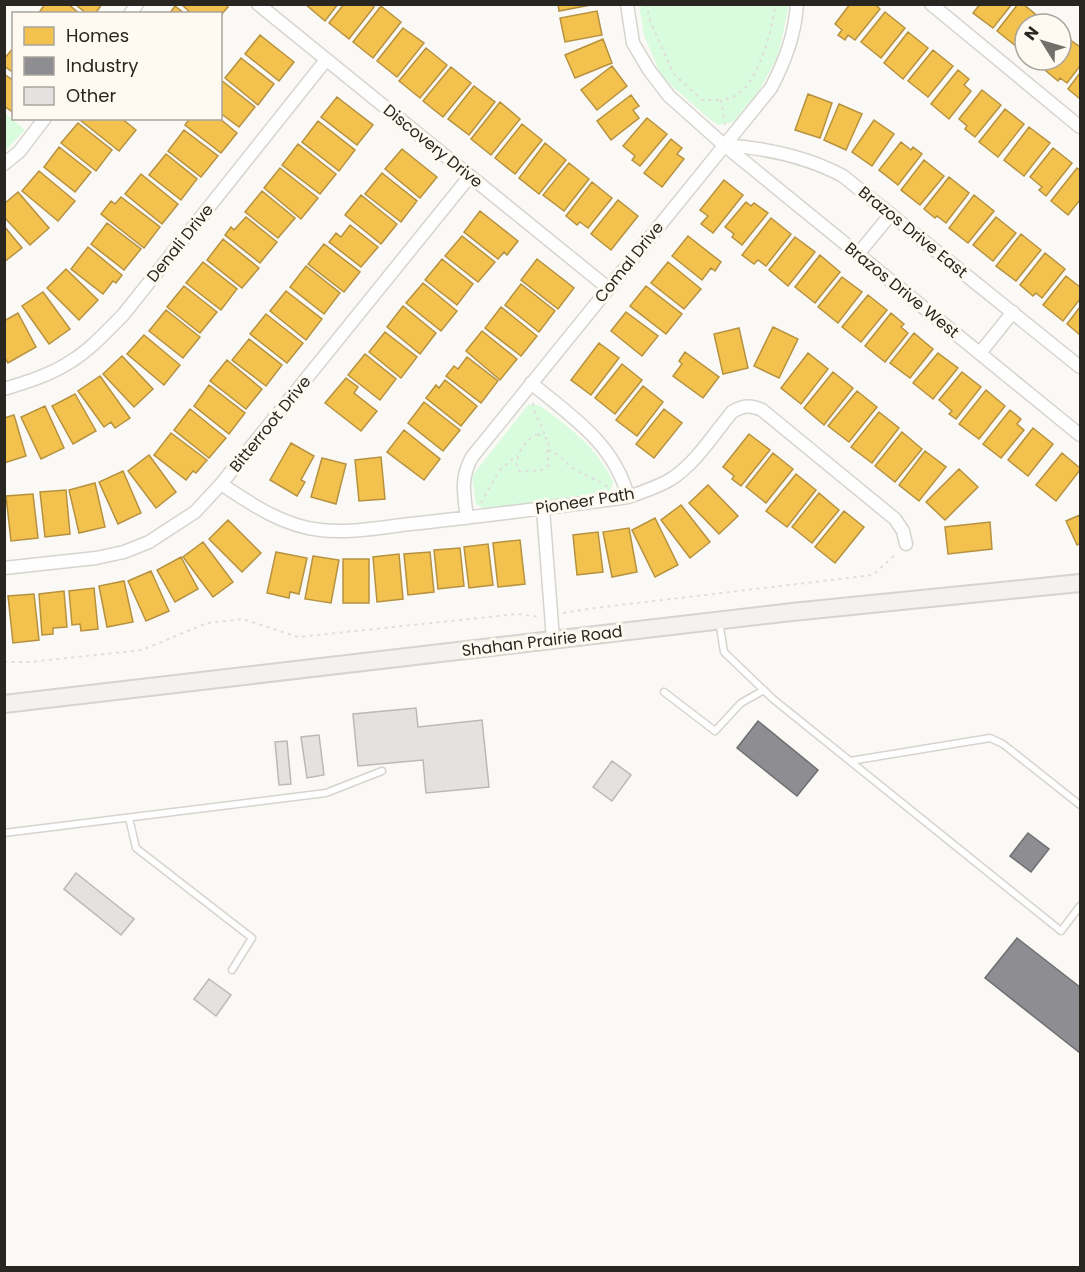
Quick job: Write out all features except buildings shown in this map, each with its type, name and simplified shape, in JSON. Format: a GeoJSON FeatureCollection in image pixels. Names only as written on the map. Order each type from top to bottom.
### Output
{"type":"FeatureCollection","features":[{"type":"Feature","properties":{"kind":"street","name":"Discovery Drive"},"geometry":{"type":"LineString","coordinates":[[258,4],[608,288]]}},
{"type":"Feature","properties":{"kind":"street","name":"Brazos Drive West"},"geometry":{"type":"LineString","coordinates":[[627,4],[633,43],[649,70],[669,96],[724,146],[1080,435]]}},
{"type":"Feature","properties":{"kind":"street","name":"Comal Drive"},"geometry":{"type":"LineString","coordinates":[[466,518],[463,479],[465,469],[531,383],[771,88],[783,65],[797,4]]}},
{"type":"Feature","properties":{"kind":"street"},"geometry":{"type":"LineString","coordinates":[[931,4],[1080,127]]}},
{"type":"Feature","properties":{"kind":"street","name":"Denali Drive"},"geometry":{"type":"LineString","coordinates":[[4,389],[40,378],[70,362],[95,343],[123,315],[326,60]]}},
{"type":"Feature","properties":{"kind":"street"},"geometry":{"type":"LineString","coordinates":[[4,164],[19,152],[43,120]]}},
{"type":"Feature","properties":{"kind":"street","name":"Brazos Drive East"},"geometry":{"type":"LineString","coordinates":[[724,146],[759,149],[821,164],[843,176],[1080,367]]}},
{"type":"Feature","properties":{"kind":"street","name":"Bitterroot Drive"},"geometry":{"type":"LineString","coordinates":[[4,568],[96,558],[124,552],[149,542],[195,512],[221,484],[470,176]]}},
{"type":"Feature","properties":{"kind":"street"},"geometry":{"type":"LineString","coordinates":[[858,254],[891,214]]}},
{"type":"Feature","properties":{"kind":"street"},"geometry":{"type":"LineString","coordinates":[[980,353],[1013,312]]}},
{"type":"Feature","properties":{"kind":"street"},"geometry":{"type":"LineString","coordinates":[[531,383],[602,444],[623,478],[628,497]]}},
{"type":"Feature","properties":{"kind":"street","name":"Pioneer Path"},"geometry":{"type":"LineString","coordinates":[[221,484],[252,505],[284,521],[319,530],[352,530],[466,518],[628,497],[653,489],[672,478],[689,465],[732,412],[739,408],[754,406],[762,410],[895,519],[903,531],[906,544]]}},
{"type":"Feature","properties":{"kind":"street"},"geometry":{"type":"LineString","coordinates":[[543,509],[553,639]]}},
{"type":"Feature","properties":{"kind":"street","name":"Shahan Prairie Road"},"geometry":{"type":"LineString","coordinates":[[4,704],[718,620],[1080,583]]}},
{"type":"Feature","properties":{"kind":"lane"},"geometry":{"type":"LineString","coordinates":[[718,620],[724,652],[764,690],[1060,931],[1080,906]]}},
{"type":"Feature","properties":{"kind":"lane"},"geometry":{"type":"LineString","coordinates":[[664,692],[715,730],[741,703],[764,690]]}},
{"type":"Feature","properties":{"kind":"lane"},"geometry":{"type":"LineString","coordinates":[[850,761],[990,738],[1003,744],[1080,805]]}},
{"type":"Feature","properties":{"kind":"lane"},"geometry":{"type":"LineString","coordinates":[[4,833],[326,793],[382,771]]}},
{"type":"Feature","properties":{"kind":"lane"},"geometry":{"type":"LineString","coordinates":[[129,818],[136,848],[252,938],[232,970]]}},
{"type":"Feature","properties":{"kind":"path"},"geometry":{"type":"LineString","coordinates":[[647,4],[649,18],[672,73],[702,100],[721,100],[736,96],[747,85],[763,56],[773,25],[775,4]]}},
{"type":"Feature","properties":{"kind":"path"},"geometry":{"type":"LineString","coordinates":[[721,100],[725,125]]}},
{"type":"Feature","properties":{"kind":"path"},"geometry":{"type":"LineString","coordinates":[[533,403],[537,421],[545,437]]}},
{"type":"Feature","properties":{"kind":"path"},"geometry":{"type":"LineString","coordinates":[[538,434],[545,437],[549,440],[549,465],[546,469],[526,473],[517,469],[517,458],[528,440],[538,434]]}},
{"type":"Feature","properties":{"kind":"path"},"geometry":{"type":"LineString","coordinates":[[548,450],[558,453],[576,470],[598,480],[610,489]]}},
{"type":"Feature","properties":{"kind":"path"},"geometry":{"type":"LineString","coordinates":[[481,504],[499,471],[510,459],[519,454]]}},
{"type":"Feature","properties":{"kind":"path"},"geometry":{"type":"LineString","coordinates":[[4,662],[29,662],[142,650],[207,623],[243,619],[298,637],[517,614],[538,618],[596,608],[873,575],[906,544]]}},
{"type":"Feature","properties":{"kind":"green space"},"geometry":{"type":"Polygon","coordinates":[[[639,5],[789,5],[778,56],[759,91],[733,122],[718,125],[661,76],[644,35],[639,5]]]}},
{"type":"Feature","properties":{"kind":"green space"},"geometry":{"type":"Polygon","coordinates":[[[5,113],[25,130],[4,151],[5,113]]]}},
{"type":"Feature","properties":{"kind":"green space"},"geometry":{"type":"Polygon","coordinates":[[[528,405],[539,405],[591,448],[613,482],[609,495],[483,508],[476,504],[472,476],[528,405]]]}}]}
